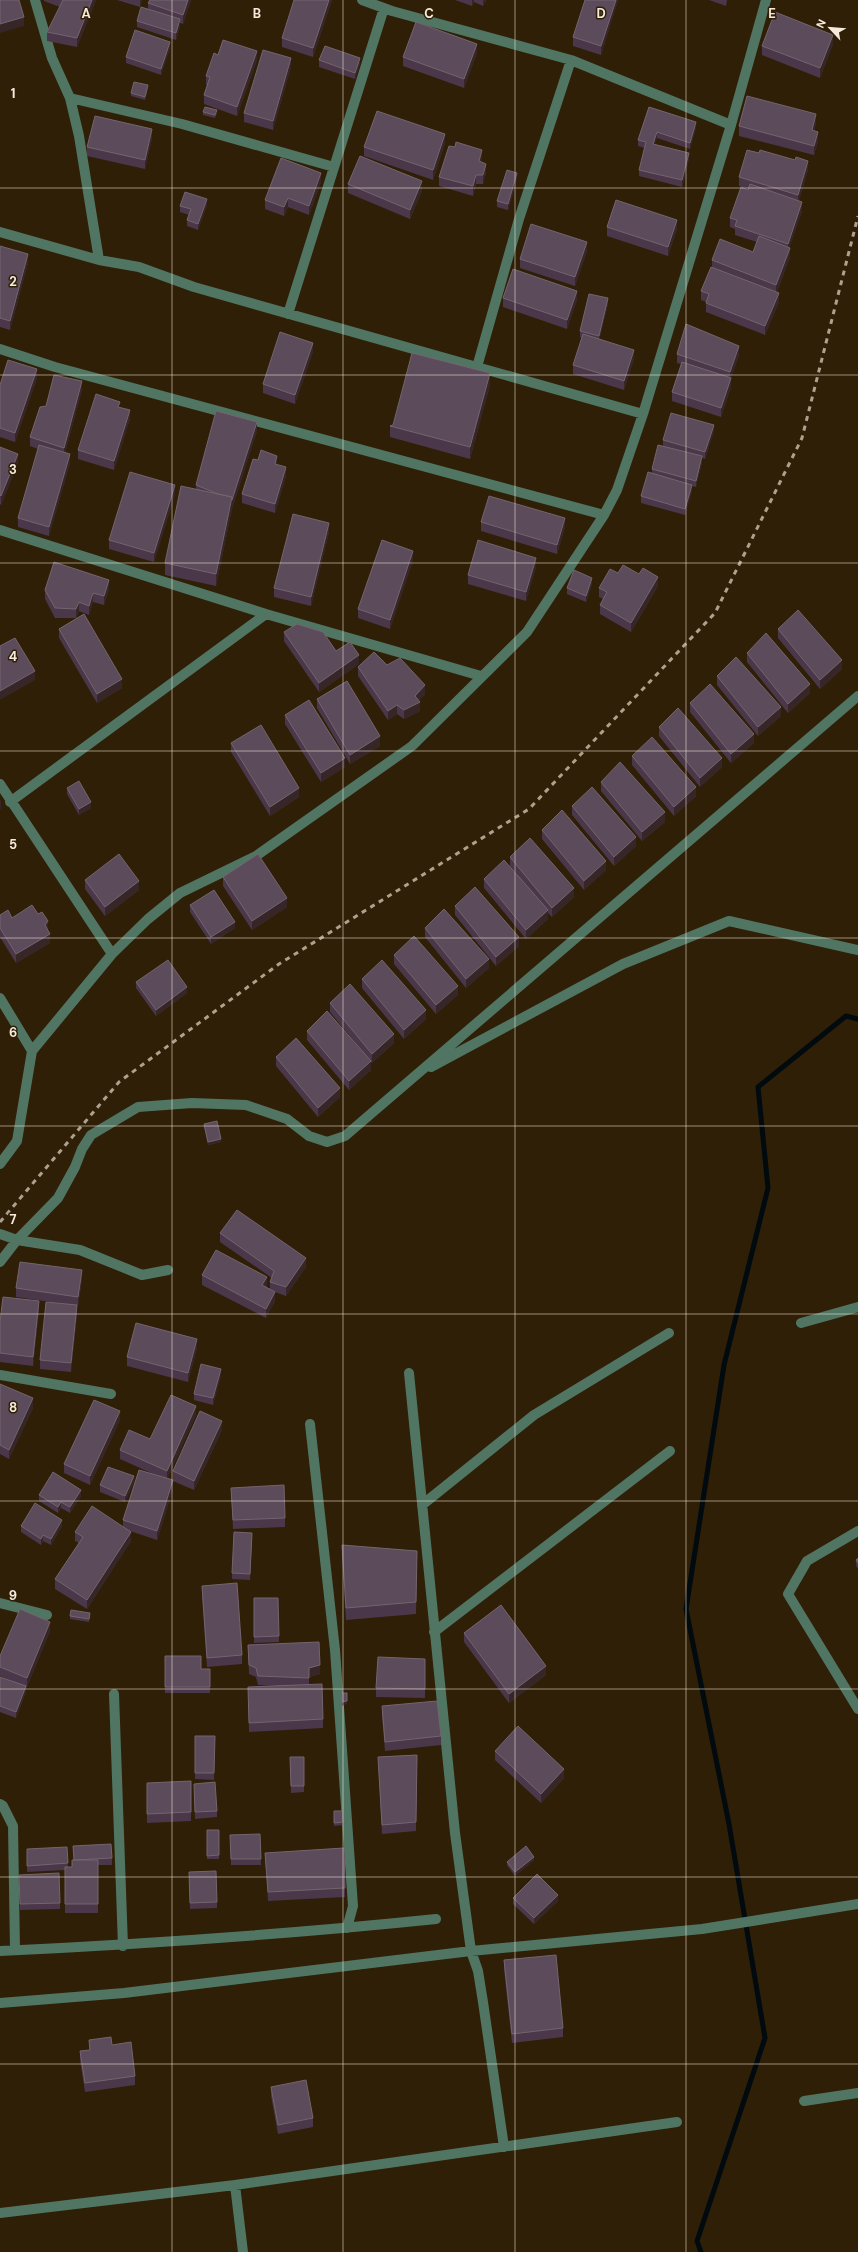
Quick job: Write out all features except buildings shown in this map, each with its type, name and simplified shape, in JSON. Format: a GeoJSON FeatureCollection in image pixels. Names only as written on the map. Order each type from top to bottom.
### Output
{"type":"FeatureCollection","features":[{"type":"Feature","properties":{"kind":"street"},"geometry":{"type":"LineString","coordinates":[[35,0],[52,58],[70,98],[99,260]]}},
{"type":"Feature","properties":{"kind":"street"},"geometry":{"type":"LineString","coordinates":[[362,0],[384,8],[571,60],[731,125]]}},
{"type":"Feature","properties":{"kind":"street"},"geometry":{"type":"LineString","coordinates":[[0,1164],[17,1141],[32,1051],[112,954],[148,919],[180,893],[256,856],[412,746],[527,632],[604,515],[617,490],[643,414],[731,125],[766,0]]}},
{"type":"Feature","properties":{"kind":"street"},"geometry":{"type":"LineString","coordinates":[[288,314],[384,8]]}},
{"type":"Feature","properties":{"kind":"street"},"geometry":{"type":"LineString","coordinates":[[477,368],[519,219],[571,60]]}},
{"type":"Feature","properties":{"kind":"street"},"geometry":{"type":"LineString","coordinates":[[70,98],[182,124],[334,167]]}},
{"type":"Feature","properties":{"kind":"street"},"geometry":{"type":"LineString","coordinates":[[0,232],[99,260],[139,266],[194,287],[643,414]]}},
{"type":"Feature","properties":{"kind":"street"},"geometry":{"type":"LineString","coordinates":[[0,349],[62,369],[604,515]]}},
{"type":"Feature","properties":{"kind":"street"},"geometry":{"type":"LineString","coordinates":[[0,530],[266,614],[481,676]]}},
{"type":"Feature","properties":{"kind":"street"},"geometry":{"type":"LineString","coordinates":[[10,802],[266,614]]}},
{"type":"Feature","properties":{"kind":"street"},"geometry":{"type":"LineString","coordinates":[[0,1262],[17,1240],[58,1198],[75,1167],[82,1148],[91,1134],[138,1107],[192,1103],[246,1105],[287,1120],[309,1136],[327,1142],[345,1136],[858,696]]}},
{"type":"Feature","properties":{"kind":"street"},"geometry":{"type":"LineString","coordinates":[[0,784],[10,802],[112,954]]}},
{"type":"Feature","properties":{"kind":"street"},"geometry":{"type":"LineString","coordinates":[[414,1077],[623,964],[728,921],[858,950]]}},
{"type":"Feature","properties":{"kind":"street"},"geometry":{"type":"LineString","coordinates":[[0,998],[32,1051]]}},
{"type":"Feature","properties":{"kind":"street"},"geometry":{"type":"LineString","coordinates":[[0,1234],[17,1240],[80,1250],[142,1275],[168,1270]]}},
{"type":"Feature","properties":{"kind":"street"},"geometry":{"type":"LineString","coordinates":[[801,1323],[858,1306]]}},
{"type":"Feature","properties":{"kind":"street"},"geometry":{"type":"LineString","coordinates":[[422,1505],[534,1415],[669,1333]]}},
{"type":"Feature","properties":{"kind":"street"},"geometry":{"type":"LineString","coordinates":[[409,1373],[455,1833],[471,1951],[478,1971],[504,2147]]}},
{"type":"Feature","properties":{"kind":"street"},"geometry":{"type":"LineString","coordinates":[[0,1375],[111,1394]]}},
{"type":"Feature","properties":{"kind":"street"},"geometry":{"type":"LineString","coordinates":[[310,1424],[335,1650],[353,1906],[347,1928]]}},
{"type":"Feature","properties":{"kind":"street"},"geometry":{"type":"LineString","coordinates":[[434,1632],[670,1451]]}},
{"type":"Feature","properties":{"kind":"street"},"geometry":{"type":"LineString","coordinates":[[858,1531],[807,1561],[788,1594],[858,1710]]}},
{"type":"Feature","properties":{"kind":"street"},"geometry":{"type":"LineString","coordinates":[[0,1603],[47,1615]]}},
{"type":"Feature","properties":{"kind":"street"},"geometry":{"type":"LineString","coordinates":[[114,1694],[123,1946]]}},
{"type":"Feature","properties":{"kind":"street"},"geometry":{"type":"LineString","coordinates":[[0,1804],[3,1806],[13,1826],[15,1950]]}},
{"type":"Feature","properties":{"kind":"street"},"geometry":{"type":"LineString","coordinates":[[0,2003],[124,1993],[471,1951],[702,1929],[858,1904]]}},
{"type":"Feature","properties":{"kind":"street"},"geometry":{"type":"LineString","coordinates":[[0,1951],[123,1946],[347,1928],[436,1919]]}},
{"type":"Feature","properties":{"kind":"street"},"geometry":{"type":"LineString","coordinates":[[804,2102],[858,2093]]}},
{"type":"Feature","properties":{"kind":"street"},"geometry":{"type":"LineString","coordinates":[[0,2212],[234,2185],[677,2122]]}},
{"type":"Feature","properties":{"kind":"street"},"geometry":{"type":"LineString","coordinates":[[234,2185],[243,2252]]}},
{"type":"Feature","properties":{"kind":"waterway"},"geometry":{"type":"LineString","coordinates":[[701,2252],[697,2241],[765,2038],[729,1824],[686,1609],[724,1365],[768,1188],[758,1087],[846,1016],[858,1019]]}},
{"type":"Feature","properties":{"kind":"railway"},"geometry":{"type":"LineString","coordinates":[[0,1222],[119,1082],[279,964],[529,809],[715,613],[802,438],[858,216]]}}]}
